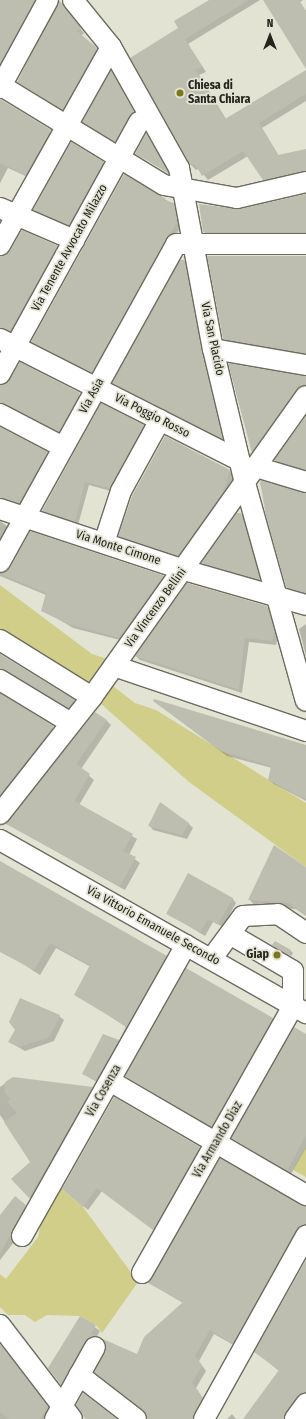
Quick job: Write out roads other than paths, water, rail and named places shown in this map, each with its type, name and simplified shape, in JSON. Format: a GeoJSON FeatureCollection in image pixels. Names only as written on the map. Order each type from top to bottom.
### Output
{"type":"FeatureCollection","features":[{"type":"Feature","properties":{"kind":"street"},"geometry":{"type":"LineString","coordinates":[[48,0],[0,86],[164,185],[184,190],[237,198],[306,182]]}},
{"type":"Feature","properties":{"kind":"street","name":"Via San Placido"},"geometry":{"type":"LineString","coordinates":[[73,0],[111,47],[179,168],[184,190],[192,244],[213,349],[246,470],[277,596],[306,701]]}},
{"type":"Feature","properties":{"kind":"street"},"geometry":{"type":"LineString","coordinates":[[0,245],[8,212],[67,126],[111,47]]}},
{"type":"Feature","properties":{"kind":"street","name":"Via Tenente Avvocato Milazzo"},"geometry":{"type":"LineString","coordinates":[[0,374],[8,343],[74,240],[140,122]]}},
{"type":"Feature","properties":{"kind":"street"},"geometry":{"type":"LineString","coordinates":[[8,212],[74,240]]}},
{"type":"Feature","properties":{"kind":"street","name":"Via Asia"},"geometry":{"type":"LineString","coordinates":[[0,562],[176,244],[192,244]]}},
{"type":"Feature","properties":{"kind":"street"},"geometry":{"type":"LineString","coordinates":[[192,244],[306,244]]}},
{"type":"Feature","properties":{"kind":"street","name":"Via Poggio Rosso"},"geometry":{"type":"LineString","coordinates":[[8,343],[160,420],[246,470],[306,482]]}},
{"type":"Feature","properties":{"kind":"street"},"geometry":{"type":"LineString","coordinates":[[213,349],[306,365]]}},
{"type":"Feature","properties":{"kind":"street","name":"Via Vincenzo Bellini"},"geometry":{"type":"LineString","coordinates":[[0,814],[92,697],[184,570],[246,470],[306,396]]}},
{"type":"Feature","properties":{"kind":"street"},"geometry":{"type":"LineString","coordinates":[[0,414],[63,447]]}},
{"type":"Feature","properties":{"kind":"street"},"geometry":{"type":"LineString","coordinates":[[104,543],[122,491],[160,420]]}},
{"type":"Feature","properties":{"kind":"street","name":"Via Monte Cimone"},"geometry":{"type":"LineString","coordinates":[[0,509],[184,570],[306,605]]}},
{"type":"Feature","properties":{"kind":"street"},"geometry":{"type":"LineString","coordinates":[[0,640],[92,697]]}},
{"type":"Feature","properties":{"kind":"street"},"geometry":{"type":"LineString","coordinates":[[114,666],[306,732]]}},
{"type":"Feature","properties":{"kind":"street"},"geometry":{"type":"LineString","coordinates":[[0,680],[71,724]]}},
{"type":"Feature","properties":{"kind":"street","name":"Via Vittorio Emanuele Secondo"},"geometry":{"type":"LineString","coordinates":[[0,840],[186,945],[212,958],[300,1010]]}},
{"type":"Feature","properties":{"kind":"street"},"geometry":{"type":"LineString","coordinates":[[212,958],[243,916],[278,914],[306,933]]}},
{"type":"Feature","properties":{"kind":"street"},"geometry":{"type":"LineString","coordinates":[[230,934],[294,971],[300,1010]]}},
{"type":"Feature","properties":{"kind":"street","name":"Via Cosenza"},"geometry":{"type":"LineString","coordinates":[[22,1236],[186,945]]}},
{"type":"Feature","properties":{"kind":"street"},"geometry":{"type":"LineString","coordinates":[[229,968],[256,949]]}},
{"type":"Feature","properties":{"kind":"street","name":"Via Armando Diaz"},"geometry":{"type":"LineString","coordinates":[[142,1273],[216,1143],[300,1010]]}},
{"type":"Feature","properties":{"kind":"street"},"geometry":{"type":"LineString","coordinates":[[110,1081],[306,1195]]}},
{"type":"Feature","properties":{"kind":"street"},"geometry":{"type":"LineString","coordinates":[[204,1419],[306,1236]]}},
{"type":"Feature","properties":{"kind":"street"},"geometry":{"type":"LineString","coordinates":[[0,1325],[63,1414]]}},
{"type":"Feature","properties":{"kind":"street"},"geometry":{"type":"LineString","coordinates":[[63,1414],[79,1375],[95,1346]]}},
{"type":"Feature","properties":{"kind":"street"},"geometry":{"type":"LineString","coordinates":[[79,1375],[136,1419]]}},
{"type":"Feature","properties":{"kind":"street"},"geometry":{"type":"LineString","coordinates":[[295,1419],[306,1404]]}},
{"type":"Feature","properties":{"kind":"place","name":"Chiesa di Santa Chiara"},"geometry":{"type":"Point","coordinates":[180,93]}},
{"type":"Feature","properties":{"kind":"place","name":"Giap"},"geometry":{"type":"Point","coordinates":[277,955]}}]}
